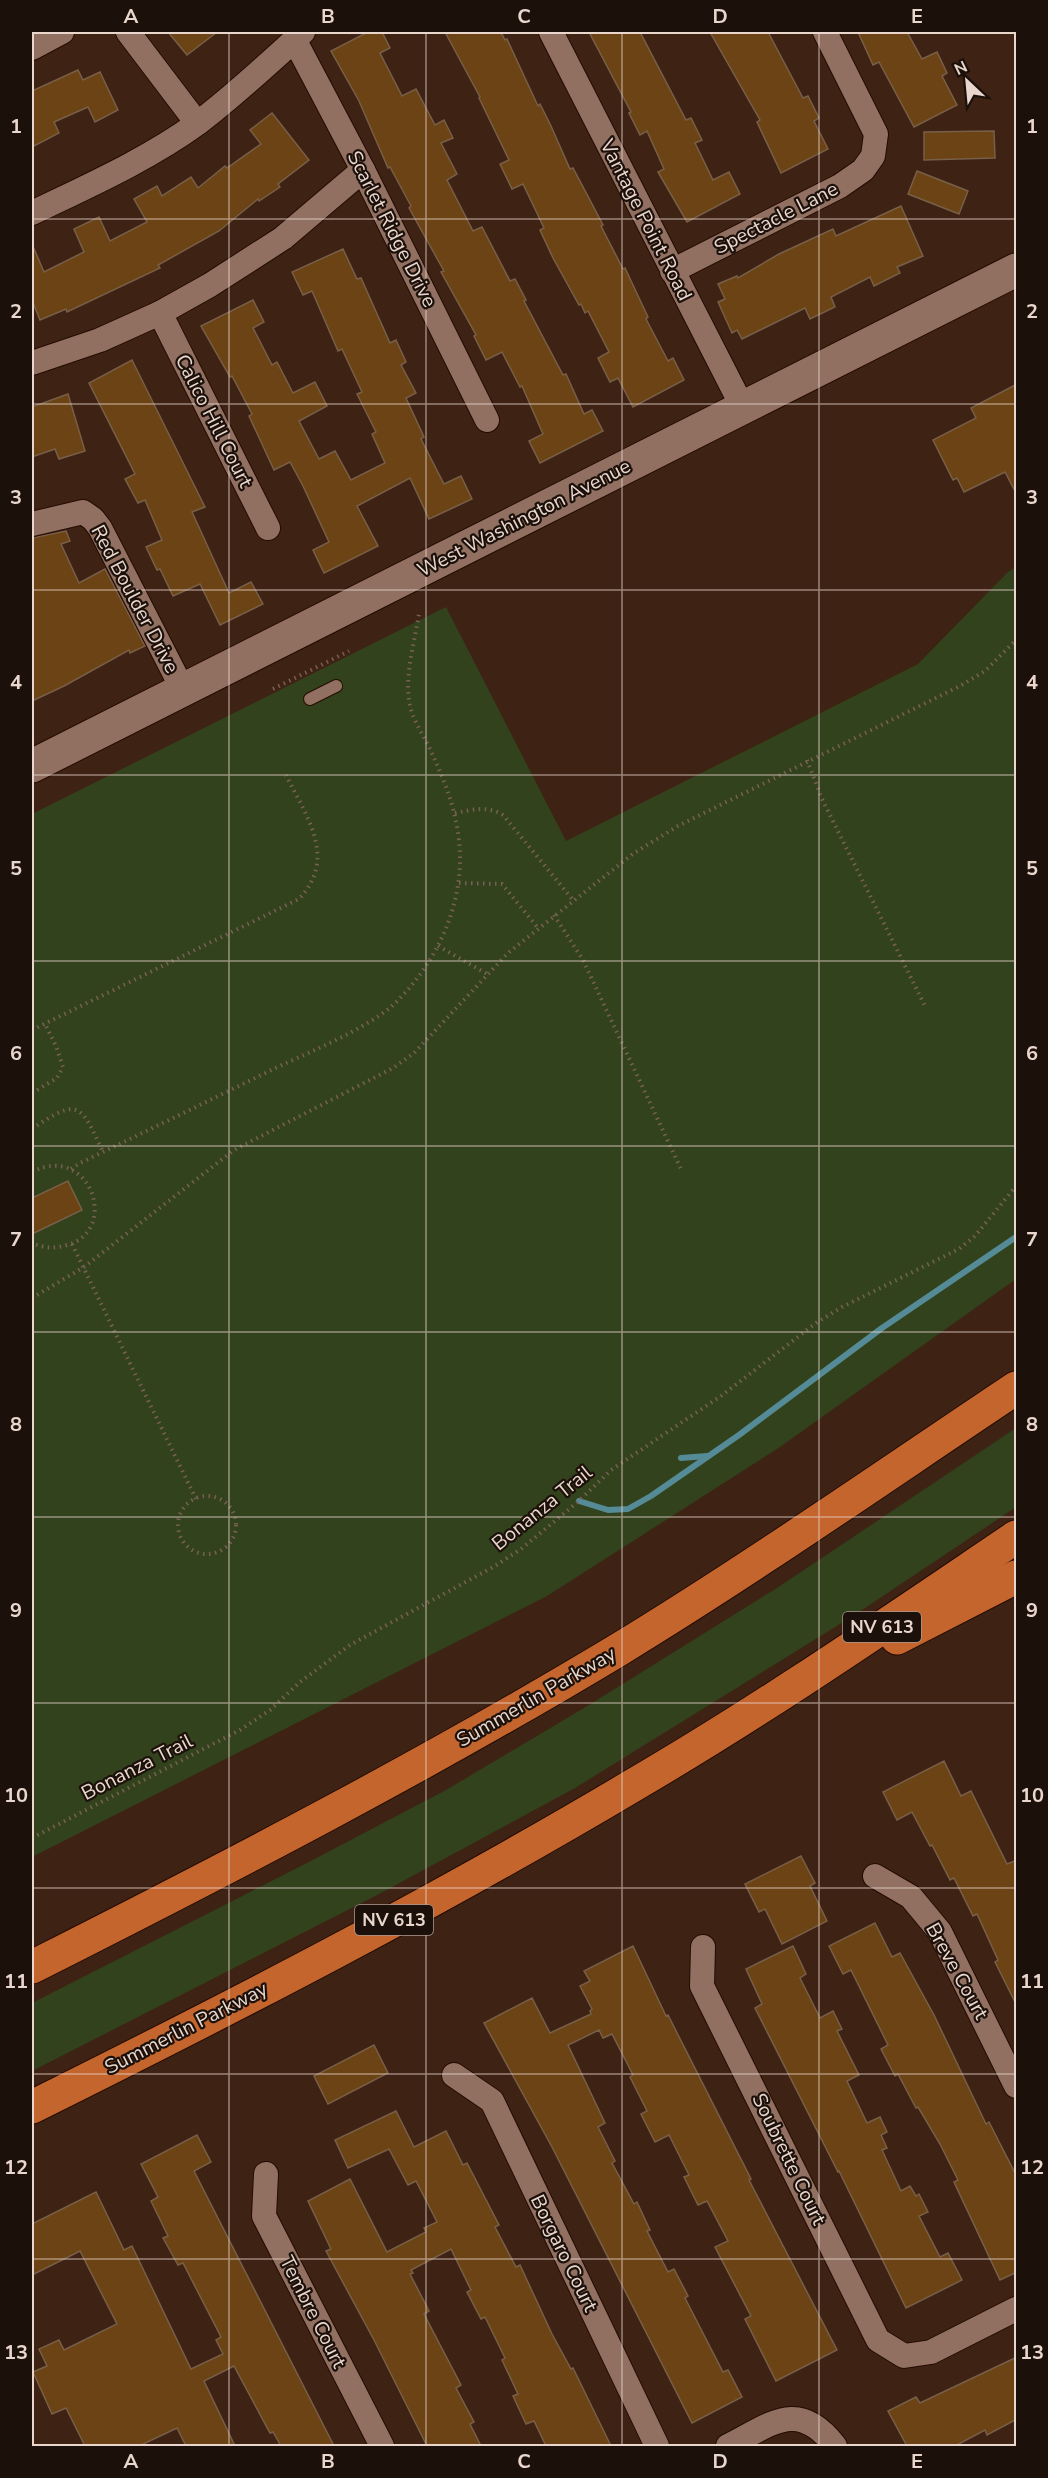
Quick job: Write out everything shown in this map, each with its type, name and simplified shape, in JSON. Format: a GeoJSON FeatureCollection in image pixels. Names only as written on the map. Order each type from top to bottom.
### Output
{"type":"FeatureCollection","features":[{"type":"Feature","properties":{"kind":"highway","name":"Summerlin Parkway"},"geometry":{"type":"LineString","coordinates":[[32,1967],[326,1816],[567,1680],[699,1598],[1017,1388]]}},
{"type":"Feature","properties":{"kind":"highway","name":"Summerlin Parkway"},"geometry":{"type":"LineString","coordinates":[[32,2107],[242,2000],[496,1865],[650,1776],[747,1716],[1017,1537]]}},
{"type":"Feature","properties":{"kind":"highway"},"geometry":{"type":"LineString","coordinates":[[747,1716],[1017,1577]]}},
{"type":"Feature","properties":{"kind":"main road","name":"West Washington Avenue"},"geometry":{"type":"LineString","coordinates":[[32,766],[1017,270]]}},
{"type":"Feature","properties":{"kind":"street"},"geometry":{"type":"LineString","coordinates":[[32,48],[62,32]]}},
{"type":"Feature","properties":{"kind":"street"},"geometry":{"type":"LineString","coordinates":[[128,32],[197,123]]}},
{"type":"Feature","properties":{"kind":"street","name":"Vantage Point Road"},"geometry":{"type":"LineString","coordinates":[[551,32],[743,408]]}},
{"type":"Feature","properties":{"kind":"street","name":"Spectacle Lane"},"geometry":{"type":"LineString","coordinates":[[672,271],[840,186],[864,170],[873,156],[876,134],[825,32]]}},
{"type":"Feature","properties":{"kind":"street"},"geometry":{"type":"LineString","coordinates":[[32,213],[106,178],[197,123],[261,72],[298,35]]}},
{"type":"Feature","properties":{"kind":"street","name":"Scarlet Ridge Drive"},"geometry":{"type":"LineString","coordinates":[[298,35],[487,420]]}},
{"type":"Feature","properties":{"kind":"street"},"geometry":{"type":"LineString","coordinates":[[32,363],[100,340],[160,313],[210,285],[283,238],[363,170]]}},
{"type":"Feature","properties":{"kind":"street","name":"Calico Hill Court"},"geometry":{"type":"LineString","coordinates":[[160,313],[268,528]]}},
{"type":"Feature","properties":{"kind":"street","name":"Red Boulder Drive"},"geometry":{"type":"LineString","coordinates":[[32,524],[82,512],[93,519],[100,528],[183,690]]}},
{"type":"Feature","properties":{"kind":"street","name":"Breve Court"},"geometry":{"type":"LineString","coordinates":[[875,1876],[911,1897],[940,1932],[1017,2086]]}},
{"type":"Feature","properties":{"kind":"street","name":"Soubrette Court"},"geometry":{"type":"LineString","coordinates":[[702,1947],[702,1986],[878,2340],[904,2356],[931,2352],[1017,2309]]}},
{"type":"Feature","properties":{"kind":"street","name":"Borgaro Court"},"geometry":{"type":"LineString","coordinates":[[454,2075],[492,2101],[657,2446]]}},
{"type":"Feature","properties":{"kind":"street","name":"Tembre Court"},"geometry":{"type":"LineString","coordinates":[[267,2174],[264,2216],[382,2446]]}},
{"type":"Feature","properties":{"kind":"street"},"geometry":{"type":"LineString","coordinates":[[728,2446],[780,2420],[802,2419],[822,2429],[835,2446]]}},
{"type":"Feature","properties":{"kind":"lane"},"geometry":{"type":"LineString","coordinates":[[310,699],[336,687]]}},
{"type":"Feature","properties":{"kind":"path"},"geometry":{"type":"LineString","coordinates":[[71,1169],[369,1021],[390,1008],[431,960],[446,927],[459,883],[459,843],[449,791],[412,713],[409,682],[419,614]]}},
{"type":"Feature","properties":{"kind":"path"},"geometry":{"type":"LineString","coordinates":[[32,1298],[84,1267],[234,1150],[393,1068],[414,1053],[487,974],[538,928],[634,853],[678,826],[960,686],[985,671],[1017,639]]}},
{"type":"Feature","properties":{"kind":"path"},"geometry":{"type":"LineString","coordinates":[[273,689],[349,651]]}},
{"type":"Feature","properties":{"kind":"path"},"geometry":{"type":"LineString","coordinates":[[807,760],[822,799],[926,1008]]}},
{"type":"Feature","properties":{"kind":"path"},"geometry":{"type":"LineString","coordinates":[[32,1030],[299,899],[315,878],[318,854],[309,822],[286,775]]}},
{"type":"Feature","properties":{"kind":"path"},"geometry":{"type":"LineString","coordinates":[[455,813],[485,808],[503,815],[573,900]]}},
{"type":"Feature","properties":{"kind":"path"},"geometry":{"type":"LineString","coordinates":[[459,883],[502,884],[538,928]]}},
{"type":"Feature","properties":{"kind":"path"},"geometry":{"type":"LineString","coordinates":[[554,915],[583,960],[681,1169]]}},
{"type":"Feature","properties":{"kind":"path"},"geometry":{"type":"LineString","coordinates":[[438,946],[487,974]]}},
{"type":"Feature","properties":{"kind":"path"},"geometry":{"type":"LineString","coordinates":[[32,1093],[57,1078],[63,1067],[45,1024]]}},
{"type":"Feature","properties":{"kind":"path"},"geometry":{"type":"LineString","coordinates":[[32,1129],[58,1112],[74,1107],[88,1120],[103,1152]]}},
{"type":"Feature","properties":{"kind":"path"},"geometry":{"type":"LineString","coordinates":[[32,1170],[51,1166],[71,1169],[84,1179],[90,1188],[95,1212],[88,1229],[72,1244],[46,1248],[32,1243]]}},
{"type":"Feature","properties":{"kind":"path","name":"Bonanza Trail"},"geometry":{"type":"LineString","coordinates":[[32,1838],[240,1730],[270,1710],[300,1682],[350,1645],[495,1566],[521,1549],[579,1501],[611,1470],[702,1409],[816,1323],[842,1307],[958,1249],[975,1236],[1017,1186]]}},
{"type":"Feature","properties":{"kind":"path"},"geometry":{"type":"LineString","coordinates":[[72,1244],[196,1498]]}},
{"type":"Feature","properties":{"kind":"path"},"geometry":{"type":"LineString","coordinates":[[212,1496],[220,1499],[234,1512],[237,1522],[234,1538],[218,1553],[199,1554],[190,1549],[182,1539],[178,1528],[179,1519],[183,1510],[196,1498],[212,1496]]}},
{"type":"Feature","properties":{"kind":"green space"},"geometry":{"type":"Polygon","coordinates":[[[1016,567],[1016,1279],[777,1449],[547,1596],[32,1857],[32,814],[446,607],[566,841],[918,664],[1008,572],[1016,567]]]}},
{"type":"Feature","properties":{"kind":"green space"},"geometry":{"type":"Polygon","coordinates":[[[1016,1428],[1016,1507],[856,1614],[575,1788],[379,1894],[32,2071],[32,2003],[446,1790],[589,1705],[777,1588],[1016,1428]]]}},
{"type":"Feature","properties":{"kind":"building"},"geometry":{"type":"Polygon","coordinates":[[[168,32],[217,32],[187,55],[168,32]]]}},
{"type":"Feature","properties":{"kind":"building"},"geometry":{"type":"Polygon","coordinates":[[[368,32],[382,32],[390,48],[380,53],[402,96],[416,89],[435,125],[444,120],[453,138],[441,143],[457,174],[447,180],[473,231],[482,227],[510,281],[515,279],[563,375],[566,374],[584,414],[592,410],[603,431],[540,463],[529,441],[543,434],[522,386],[520,387],[502,352],[486,360],[474,336],[476,335],[441,272],[444,271],[409,208],[411,206],[390,167],[388,168],[359,101],[331,51],[368,32]]]}},
{"type":"Feature","properties":{"kind":"building"},"geometry":{"type":"Polygon","coordinates":[[[445,32],[501,32],[505,40],[507,39],[570,169],[573,168],[623,269],[625,268],[648,317],[646,319],[668,361],[673,358],[684,380],[633,407],[618,378],[610,382],[598,358],[609,352],[588,311],[585,313],[581,304],[579,305],[553,258],[540,230],[544,228],[523,184],[512,189],[500,164],[509,160],[480,97],[445,32]]]}},
{"type":"Feature","properties":{"kind":"building"},"geometry":{"type":"Polygon","coordinates":[[[589,32],[640,32],[686,120],[691,118],[702,140],[695,143],[713,180],[729,172],[740,194],[687,222],[658,172],[664,169],[647,131],[640,135],[629,113],[631,112],[589,32]]]}},
{"type":"Feature","properties":{"kind":"building"},"geometry":{"type":"Polygon","coordinates":[[[710,32],[768,32],[803,98],[808,96],[819,118],[814,121],[828,149],[781,173],[757,122],[760,120],[710,32]]]}},
{"type":"Feature","properties":{"kind":"building"},"geometry":{"type":"Polygon","coordinates":[[[858,32],[907,32],[922,59],[937,52],[947,73],[942,76],[957,105],[914,127],[879,62],[873,65],[858,32]]]}},
{"type":"Feature","properties":{"kind":"building"},"geometry":{"type":"Polygon","coordinates":[[[78,70],[83,80],[100,72],[118,110],[95,122],[88,107],[54,122],[59,133],[32,147],[32,91],[78,70]]]}},
{"type":"Feature","properties":{"kind":"building"},"geometry":{"type":"Polygon","coordinates":[[[272,113],[309,160],[278,184],[280,187],[259,201],[258,199],[219,231],[158,265],[160,268],[67,312],[66,309],[40,320],[32,300],[32,244],[44,272],[84,252],[74,229],[99,217],[110,241],[147,222],[134,199],[157,186],[162,196],[191,177],[198,188],[225,166],[227,168],[261,144],[250,130],[272,113]]]}},
{"type":"Feature","properties":{"kind":"building"},"geometry":{"type":"Polygon","coordinates":[[[994,131],[995,158],[924,160],[924,132],[994,131]]]}},
{"type":"Feature","properties":{"kind":"building"},"geometry":{"type":"Polygon","coordinates":[[[917,171],[968,191],[959,214],[908,194],[917,171]]]}},
{"type":"Feature","properties":{"kind":"building"},"geometry":{"type":"Polygon","coordinates":[[[901,206],[923,256],[897,267],[900,273],[874,286],[870,277],[831,297],[835,307],[810,319],[805,308],[742,339],[737,330],[732,333],[718,302],[725,299],[718,284],[737,276],[738,278],[779,254],[833,229],[836,236],[901,206]]]}},
{"type":"Feature","properties":{"kind":"building"},"geometry":{"type":"Polygon","coordinates":[[[343,249],[357,279],[361,278],[390,343],[396,340],[406,362],[401,365],[416,393],[406,398],[424,437],[421,439],[444,484],[461,476],[472,499],[429,519],[410,478],[357,506],[378,546],[324,573],[313,550],[329,542],[303,486],[290,462],[274,470],[249,416],[252,414],[201,326],[253,300],[264,322],[253,328],[272,365],[277,362],[293,393],[315,382],[327,406],[299,421],[319,459],[335,451],[351,480],[385,463],[372,434],[376,432],[357,394],[362,392],[342,349],[338,351],[312,291],[303,295],[292,272],[343,249]]]}},
{"type":"Feature","properties":{"kind":"building"},"geometry":{"type":"Polygon","coordinates":[[[132,360],[205,507],[192,512],[229,593],[251,582],[263,604],[220,625],[200,584],[173,596],[160,569],[157,570],[146,547],[162,540],[145,500],[138,503],[125,479],[135,474],[89,383],[132,360]]]}},
{"type":"Feature","properties":{"kind":"building"},"geometry":{"type":"Polygon","coordinates":[[[1017,384],[1017,495],[1005,472],[964,492],[957,478],[953,480],[933,440],[976,418],[971,408],[1017,384]]]}},
{"type":"Feature","properties":{"kind":"building"},"geometry":{"type":"Polygon","coordinates":[[[68,394],[85,451],[59,459],[55,449],[32,457],[32,407],[68,394]]]}},
{"type":"Feature","properties":{"kind":"building"},"geometry":{"type":"Polygon","coordinates":[[[66,531],[70,541],[61,544],[79,583],[105,569],[145,646],[130,653],[129,650],[32,701],[32,538],[66,531]]]}},
{"type":"Feature","properties":{"kind":"building"},"geometry":{"type":"Polygon","coordinates":[[[68,1181],[82,1210],[32,1234],[32,1198],[68,1181]]]}},
{"type":"Feature","properties":{"kind":"building"},"geometry":{"type":"Polygon","coordinates":[[[944,1761],[961,1796],[971,1791],[1007,1864],[1017,1860],[1017,2006],[995,1962],[998,1960],[977,1914],[973,1916],[954,1878],[950,1880],[912,1812],[897,1820],[883,1792],[944,1761]]]}},
{"type":"Feature","properties":{"kind":"building"},"geometry":{"type":"Polygon","coordinates":[[[801,1856],[815,1883],[810,1886],[827,1921],[782,1944],[765,1909],[759,1912],[745,1884],[801,1856]]]}},
{"type":"Feature","properties":{"kind":"building"},"geometry":{"type":"Polygon","coordinates":[[[875,1923],[892,1957],[900,1953],[934,2015],[986,2124],[989,2122],[1017,2177],[1017,2272],[1000,2280],[954,2182],[958,2180],[940,2144],[918,2107],[916,2108],[898,2074],[895,2076],[881,2049],[888,2045],[851,1970],[843,1974],[829,1946],[875,1923]]]}},
{"type":"Feature","properties":{"kind":"building"},"geometry":{"type":"Polygon","coordinates":[[[633,1946],[666,2016],[668,2015],[751,2179],[749,2180],[837,2350],[776,2381],[745,2319],[751,2316],[715,2247],[728,2241],[707,2201],[698,2205],[684,2177],[689,2175],[669,2135],[655,2142],[641,2114],[647,2111],[630,2077],[633,2075],[612,2034],[603,2038],[599,2030],[568,2045],[605,2123],[598,2127],[615,2161],[612,2163],[634,2204],[637,2202],[650,2230],[647,2231],[668,2272],[674,2269],[688,2296],[685,2298],[723,2372],[728,2370],[742,2397],[692,2423],[552,2147],[484,2023],[532,1998],[550,2033],[591,2014],[592,2009],[580,1986],[590,1981],[584,1971],[633,1946]]]}},
{"type":"Feature","properties":{"kind":"building"},"geometry":{"type":"Polygon","coordinates":[[[793,1946],[806,1974],[800,1978],[820,2018],[833,2011],[842,2029],[837,2031],[859,2075],[847,2081],[867,2123],[880,2117],[887,2132],[881,2135],[887,2148],[882,2150],[901,2191],[910,2186],[916,2196],[919,2194],[928,2212],[919,2216],[940,2257],[948,2253],[962,2280],[906,2308],[755,2008],[762,2004],[746,1969],[793,1946]]]}},
{"type":"Feature","properties":{"kind":"building"},"geometry":{"type":"Polygon","coordinates":[[[374,2045],[388,2073],[328,2104],[314,2076],[374,2045]]]}},
{"type":"Feature","properties":{"kind":"building"},"geometry":{"type":"Polygon","coordinates":[[[396,2111],[414,2147],[446,2131],[463,2165],[467,2163],[499,2225],[495,2227],[516,2267],[520,2265],[552,2334],[571,2369],[573,2368],[611,2446],[546,2446],[534,2421],[526,2424],[513,2396],[518,2394],[502,2360],[505,2358],[485,2317],[481,2319],[467,2292],[471,2290],[451,2249],[411,2270],[413,2273],[410,2274],[429,2311],[424,2314],[461,2385],[456,2388],[474,2422],[470,2424],[481,2446],[427,2446],[326,2251],[331,2249],[308,2201],[350,2179],[387,2252],[426,2232],[424,2228],[437,2222],[416,2181],[408,2185],[389,2149],[348,2168],[335,2140],[396,2111]]]}},
{"type":"Feature","properties":{"kind":"building"},"geometry":{"type":"Polygon","coordinates":[[[197,2135],[211,2162],[194,2171],[334,2446],[281,2446],[273,2432],[270,2433],[234,2366],[204,2381],[235,2446],[186,2446],[177,2428],[139,2446],[85,2446],[66,2408],[52,2414],[33,2372],[47,2366],[39,2349],[59,2340],[64,2350],[117,2324],[80,2251],[32,2275],[32,2224],[96,2192],[124,2250],[132,2246],[191,2369],[223,2354],[216,2340],[221,2337],[183,2263],[178,2265],[163,2238],[168,2236],[151,2201],[158,2197],[141,2164],[197,2135]]]}},
{"type":"Feature","properties":{"kind":"building"},"geometry":{"type":"Polygon","coordinates":[[[1017,2357],[1017,2419],[987,2435],[985,2430],[955,2446],[907,2446],[888,2411],[916,2397],[920,2403],[1017,2357]]]}},
{"type":"Feature","properties":{"kind":"waterway"},"geometry":{"type":"LineString","coordinates":[[579,1501],[608,1510],[628,1509],[651,1496],[739,1435],[882,1328],[1016,1237]]}},
{"type":"Feature","properties":{"kind":"waterway"},"geometry":{"type":"LineString","coordinates":[[681,1458],[707,1456]]}}]}
